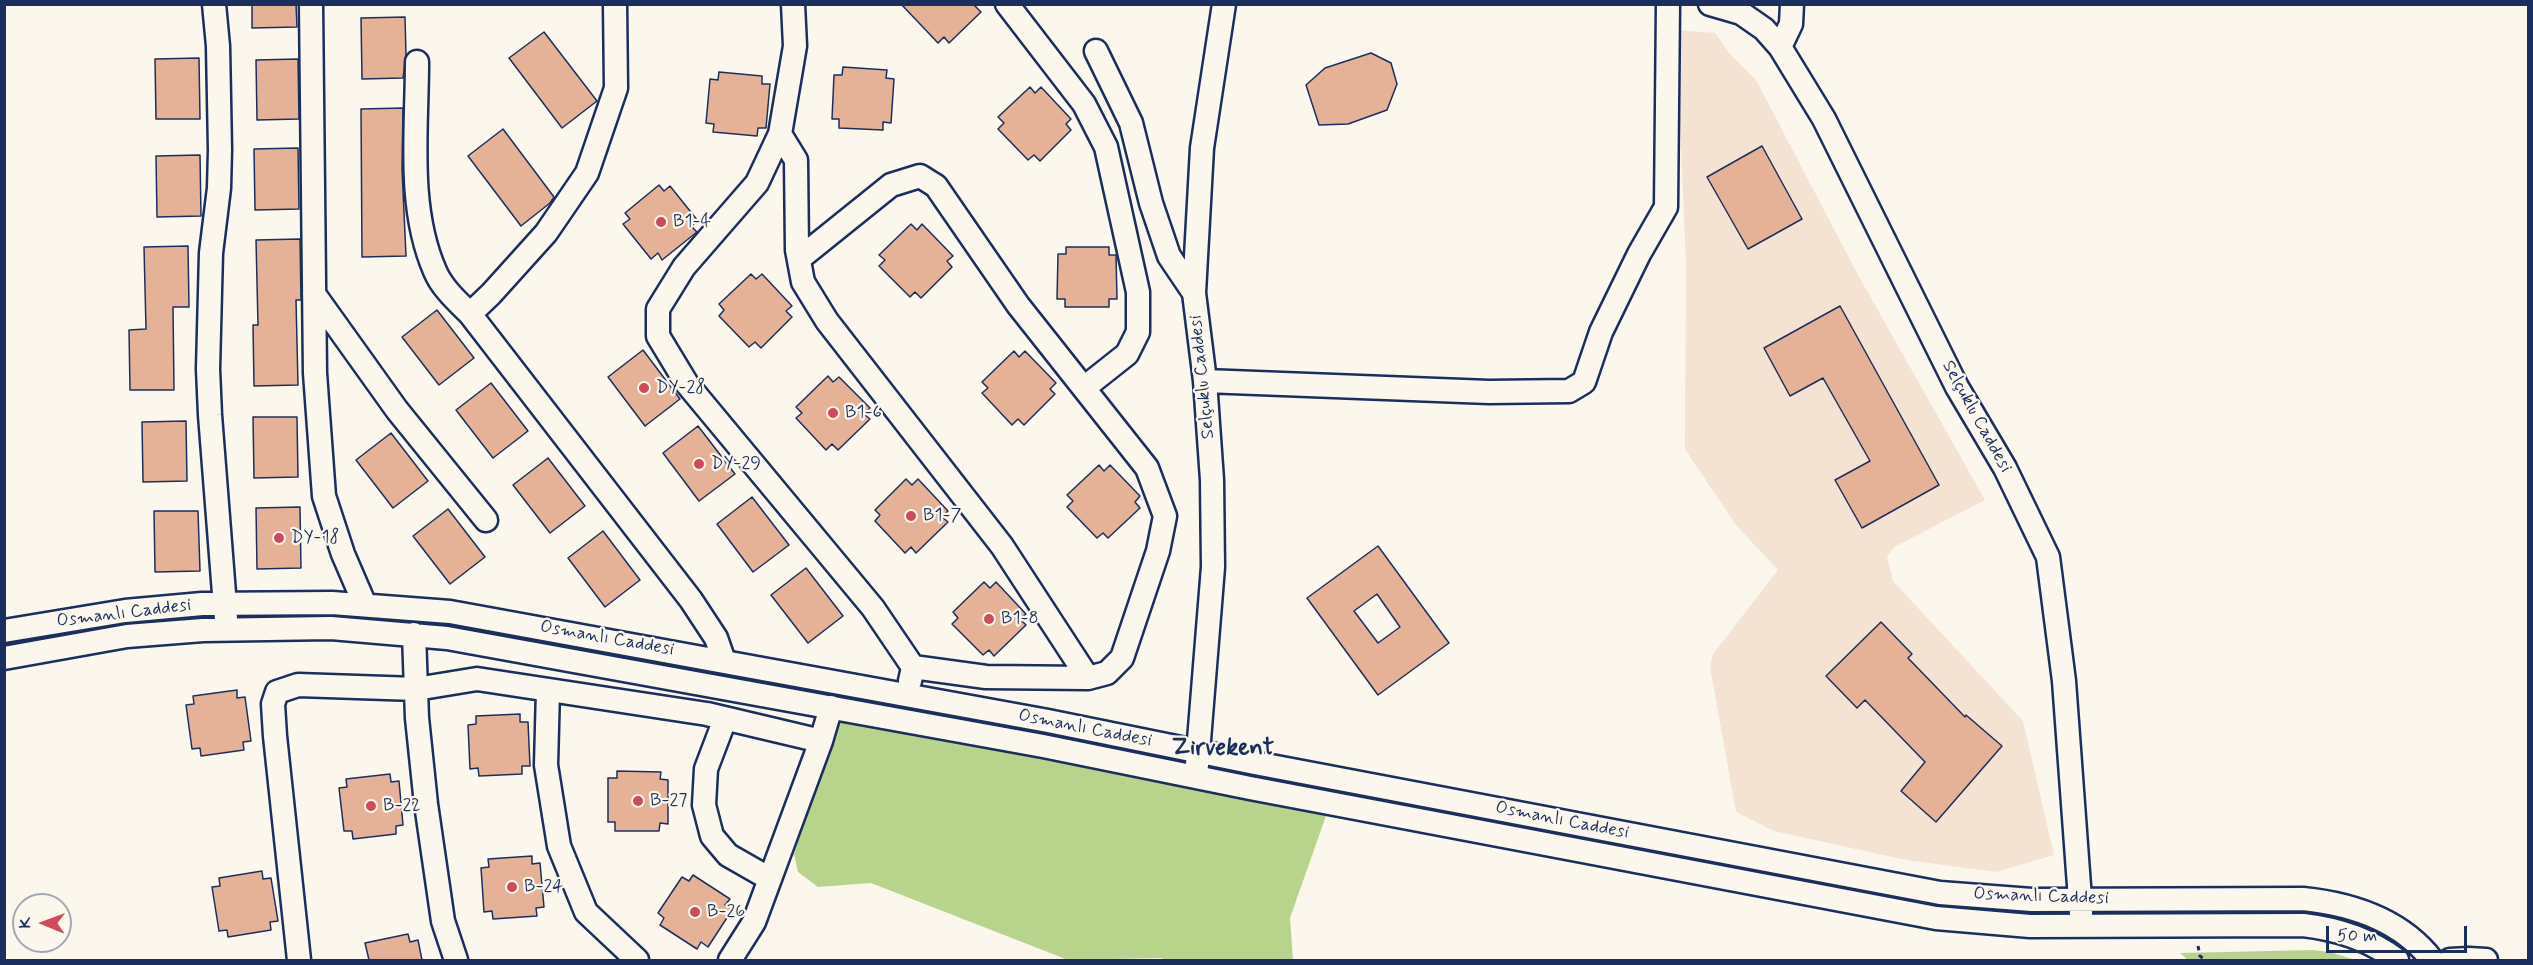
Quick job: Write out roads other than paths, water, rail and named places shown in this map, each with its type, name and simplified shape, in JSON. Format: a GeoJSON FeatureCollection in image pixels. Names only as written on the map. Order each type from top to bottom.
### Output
{"type":"FeatureCollection","features":[{"type":"Feature","properties":{"kind":"street"},"geometry":{"type":"LineString","coordinates":[[214,4],[218,46],[220,150],[219,188],[211,253],[208,369],[226,629]]}},
{"type":"Feature","properties":{"kind":"street"},"geometry":{"type":"LineString","coordinates":[[311,4],[315,372],[324,496],[343,554],[365,605]]}},
{"type":"Feature","properties":{"kind":"street"},"geometry":{"type":"LineString","coordinates":[[470,314],[546,233],[588,173],[616,88],[615,4]]}},
{"type":"Feature","properties":{"kind":"street"},"geometry":{"type":"LineString","coordinates":[[793,4],[795,46],[780,134],[757,183],[684,267],[673,283],[658,309],[658,336],[687,384],[873,608],[913,667],[902,720]]}},
{"type":"Feature","properties":{"kind":"street"},"geometry":{"type":"LineString","coordinates":[[1007,4],[1084,104],[1106,147],[1138,292],[1138,333],[1127,354],[1084,388]]}},
{"type":"Feature","properties":{"kind":"street","name":"Selçuklu Caddesi"},"geometry":{"type":"LineString","coordinates":[[1196,777],[1213,567],[1212,480],[1194,293],[1202,148],[1224,4]]}},
{"type":"Feature","properties":{"kind":"street"},"geometry":{"type":"LineString","coordinates":[[1204,381],[1489,392],[1569,391],[1584,382],[1601,332],[1639,254],[1666,207],[1668,4]]}},
{"type":"Feature","properties":{"kind":"street","name":"Selçuklu Caddesi"},"geometry":{"type":"LineString","coordinates":[[1710,4],[1741,13],[1764,29],[1780,47],[1824,119],[1957,387],[2005,468],[2048,557],[2064,681],[2082,925]]}},
{"type":"Feature","properties":{"kind":"street"},"geometry":{"type":"LineString","coordinates":[[1780,47],[1791,24],[1792,4]]}},
{"type":"Feature","properties":{"kind":"street"},"geometry":{"type":"LineString","coordinates":[[1096,51],[1131,123],[1151,204],[1169,256],[1194,293]]}},
{"type":"Feature","properties":{"kind":"street"},"geometry":{"type":"LineString","coordinates":[[417,62],[417,209],[435,273],[451,295],[470,314],[691,600],[716,638],[724,661]]}},
{"type":"Feature","properties":{"kind":"street"},"geometry":{"type":"LineString","coordinates":[[780,134],[796,160],[799,259],[803,282],[826,321],[1002,546],[1088,678]]}},
{"type":"Feature","properties":{"kind":"street"},"geometry":{"type":"LineString","coordinates":[[799,259],[891,185],[920,176],[936,186],[1018,305],[1147,468],[1165,516],[1158,551],[1122,658],[1107,673],[1088,678],[986,677],[913,667]]}},
{"type":"Feature","properties":{"kind":"street"},"geometry":{"type":"LineString","coordinates":[[314,294],[397,410],[486,520]]}},
{"type":"Feature","properties":{"kind":"street","name":"Osmanlı Caddesi"},"geometry":{"type":"LineString","coordinates":[[4,632],[125,610],[225,603],[332,603],[461,614],[907,694],[1198,752],[1940,892],[2020,899],[2303,899],[2338,904],[2384,920],[2415,942],[2432,960]]}},
{"type":"Feature","properties":{"kind":"street","name":"Osmanlı Caddesi"},"geometry":{"type":"LineString","coordinates":[[4,658],[127,636],[226,629],[331,628],[414,634],[501,646],[902,720],[1936,918],[2030,926],[2325,927],[2366,941],[2397,960]]}},
{"type":"Feature","properties":{"kind":"street"},"geometry":{"type":"LineString","coordinates":[[414,634],[416,688],[426,804],[443,921],[456,960]]}},
{"type":"Feature","properties":{"kind":"street"},"geometry":{"type":"LineString","coordinates":[[299,960],[275,736],[273,704],[278,692],[298,685],[416,688],[477,679],[725,719],[821,741]]}},
{"type":"Feature","properties":{"kind":"street"},"geometry":{"type":"LineString","coordinates":[[548,690],[546,765],[559,846],[586,912],[637,960]]}},
{"type":"Feature","properties":{"kind":"street"},"geometry":{"type":"LineString","coordinates":[[730,960],[754,922],[821,741],[831,707]]}},
{"type":"Feature","properties":{"kind":"street"},"geometry":{"type":"LineString","coordinates":[[725,719],[706,769],[704,805],[712,836],[728,855],[770,879]]}},
{"type":"Feature","properties":{"kind":"street"},"geometry":{"type":"LineString","coordinates":[[2450,960],[2469,958],[2486,960]]}},
{"type":"Feature","properties":{"kind":"place","name":"B1-4"},"geometry":{"type":"Point","coordinates":[661,222]}},
{"type":"Feature","properties":{"kind":"place","name":"DY-28"},"geometry":{"type":"Point","coordinates":[644,388]}},
{"type":"Feature","properties":{"kind":"place","name":"B1-6"},"geometry":{"type":"Point","coordinates":[833,413]}},
{"type":"Feature","properties":{"kind":"place","name":"DY-29"},"geometry":{"type":"Point","coordinates":[699,464]}},
{"type":"Feature","properties":{"kind":"place","name":"B1-7"},"geometry":{"type":"Point","coordinates":[911,516]}},
{"type":"Feature","properties":{"kind":"place","name":"DY-18"},"geometry":{"type":"Point","coordinates":[279,538]}},
{"type":"Feature","properties":{"kind":"place","name":"B1-8"},"geometry":{"type":"Point","coordinates":[989,619]}},
{"type":"Feature","properties":{"kind":"place","name":"B-27"},"geometry":{"type":"Point","coordinates":[638,801]}},
{"type":"Feature","properties":{"kind":"place","name":"B-22"},"geometry":{"type":"Point","coordinates":[371,806]}},
{"type":"Feature","properties":{"kind":"place","name":"B-24"},"geometry":{"type":"Point","coordinates":[512,887]}},
{"type":"Feature","properties":{"kind":"place","name":"B-26"},"geometry":{"type":"Point","coordinates":[695,912]}},
{"type":"Feature","properties":{"kind":"district","name":"Zirvekent"},"geometry":{"type":"Point","coordinates":[1223,749]}}]}
